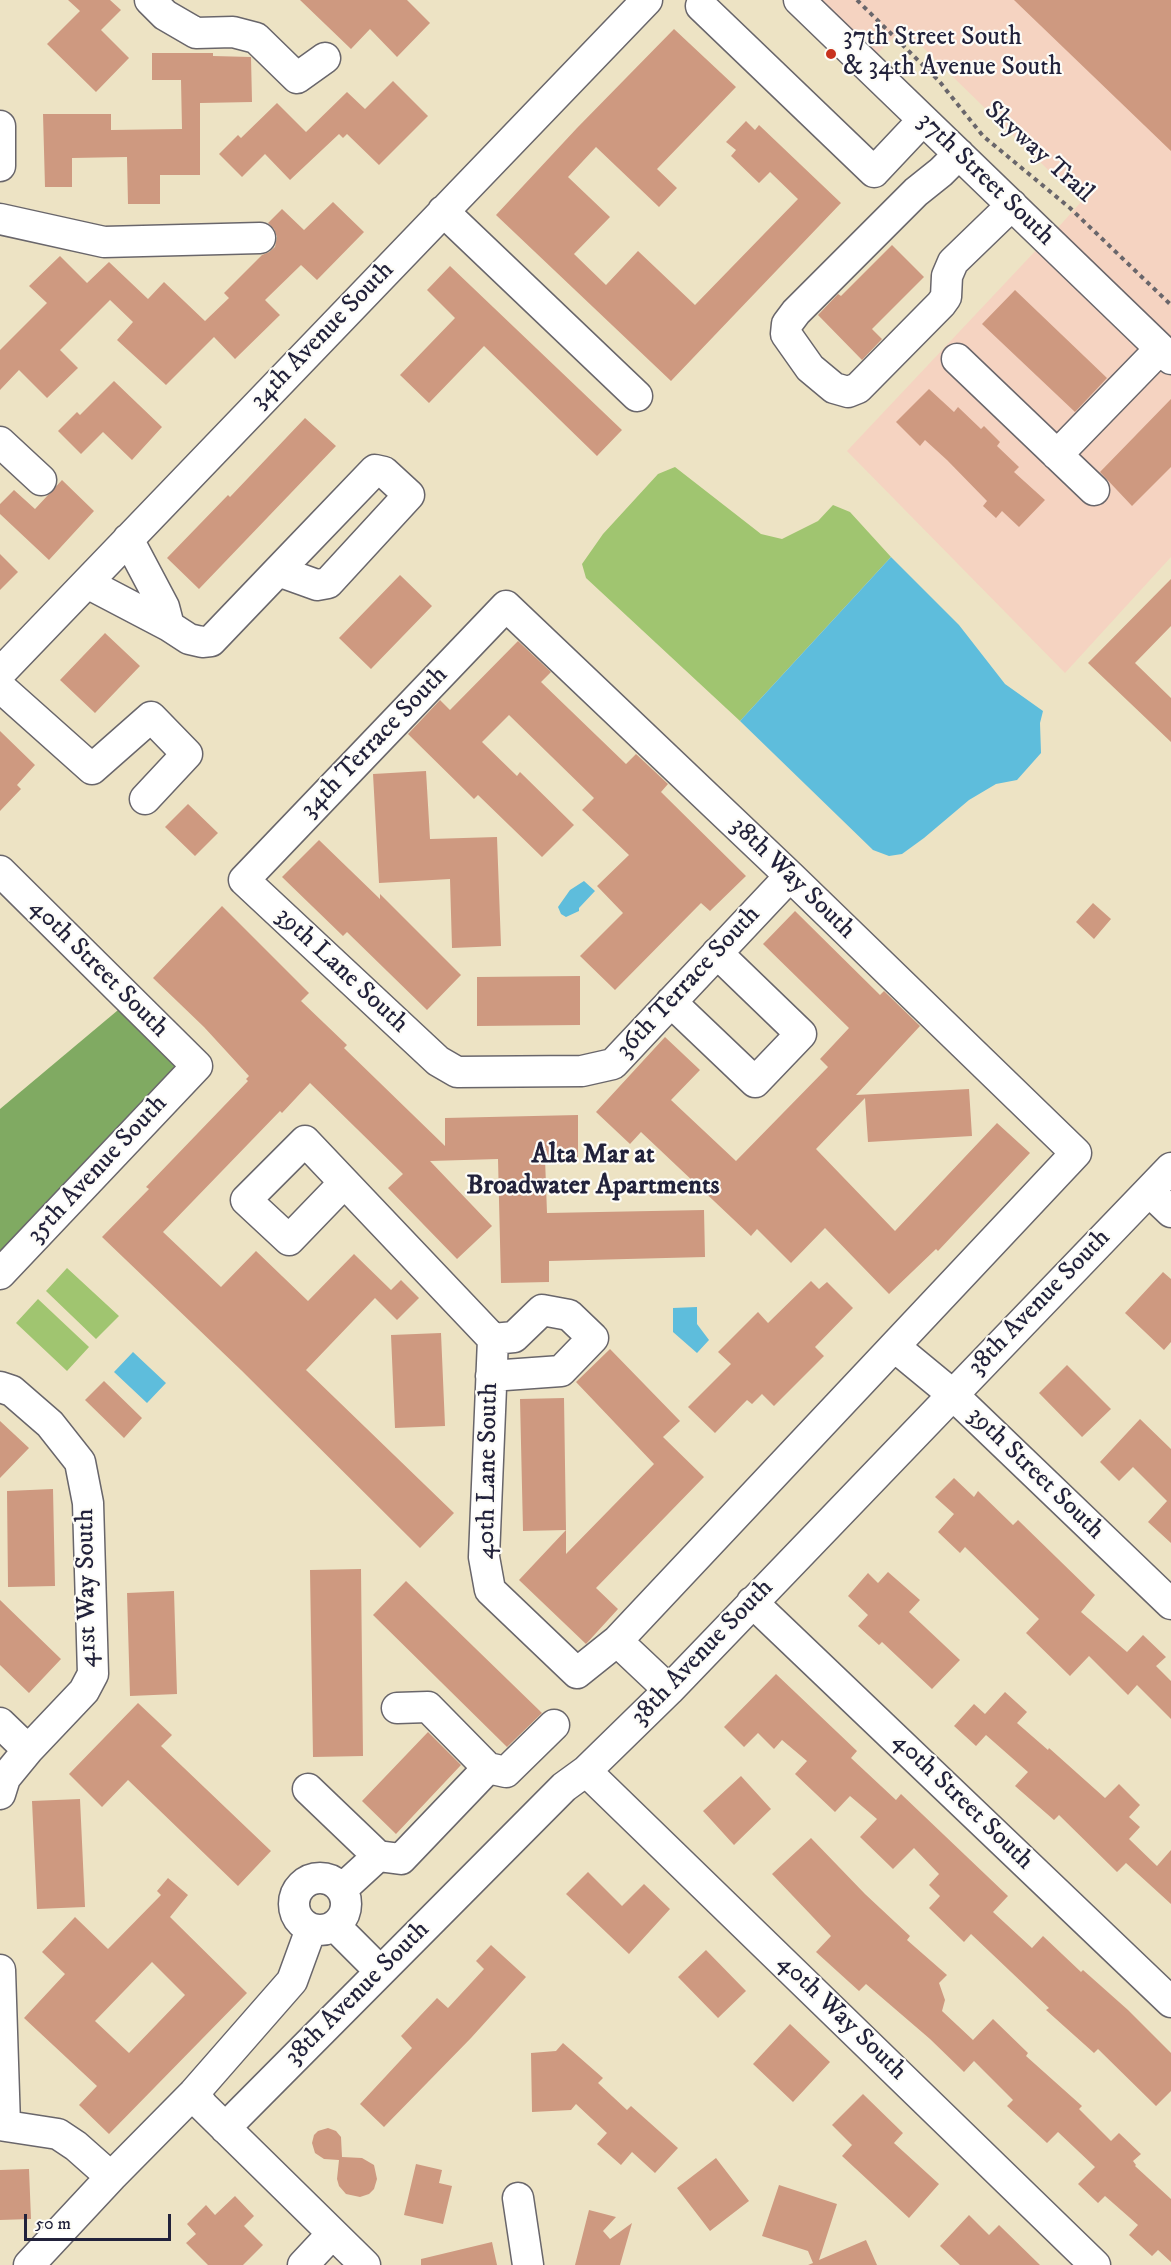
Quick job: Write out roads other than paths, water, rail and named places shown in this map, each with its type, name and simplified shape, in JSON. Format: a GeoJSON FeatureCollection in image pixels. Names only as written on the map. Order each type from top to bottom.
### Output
{"type":"FeatureCollection","features":[{"type":"Feature","properties":{"kind":"street"},"geometry":{"type":"LineString","coordinates":[[150,0],[165,15],[196,33],[233,32],[256,38],[297,78],[325,58]]}},
{"type":"Feature","properties":{"kind":"street","name":"34th Avenue South"},"geometry":{"type":"LineString","coordinates":[[0,673],[647,0]]}},
{"type":"Feature","properties":{"kind":"street","name":"37th Street South"},"geometry":{"type":"LineString","coordinates":[[800,0],[1166,354]]}},
{"type":"Feature","properties":{"kind":"street"},"geometry":{"type":"LineString","coordinates":[[701,6],[874,172],[923,120]]}},
{"type":"Feature","properties":{"kind":"street"},"geometry":{"type":"LineString","coordinates":[[0,126],[0,166]]}},
{"type":"Feature","properties":{"kind":"street"},"geometry":{"type":"LineString","coordinates":[[959,154],[907,201],[796,312],[788,324],[786,334],[810,368],[834,388],[848,392],[858,388],[941,304],[946,297],[947,276],[953,262],[1012,205]]}},
{"type":"Feature","properties":{"kind":"street"},"geometry":{"type":"LineString","coordinates":[[443,211],[637,396]]}},
{"type":"Feature","properties":{"kind":"street"},"geometry":{"type":"LineString","coordinates":[[0,219],[104,242],[260,238]]}},
{"type":"Feature","properties":{"kind":"street"},"geometry":{"type":"LineString","coordinates":[[1057,454],[1166,354]]}},
{"type":"Feature","properties":{"kind":"street"},"geometry":{"type":"LineString","coordinates":[[957,359],[1094,490]]}},
{"type":"Feature","properties":{"kind":"street"},"geometry":{"type":"LineString","coordinates":[[0,442],[41,480]]}},
{"type":"Feature","properties":{"kind":"street"},"geometry":{"type":"LineString","coordinates":[[128,539],[147,571],[164,608],[169,626]]}},
{"type":"Feature","properties":{"kind":"street"},"geometry":{"type":"LineString","coordinates":[[87,583],[189,639],[202,642],[211,641],[278,571]]}},
{"type":"Feature","properties":{"kind":"street","name":"38th Way South"},"geometry":{"type":"LineString","coordinates":[[506,606],[790,876],[1076,1153],[895,1347]]}},
{"type":"Feature","properties":{"kind":"street","name":"34th Terrace South"},"geometry":{"type":"LineString","coordinates":[[244,880],[506,606]]}},
{"type":"Feature","properties":{"kind":"street"},"geometry":{"type":"LineString","coordinates":[[0,687],[92,769],[151,717],[187,754],[145,799]]}},
{"type":"Feature","properties":{"kind":"street","name":"40th Street South"},"geometry":{"type":"LineString","coordinates":[[0,871],[197,1066]]}},
{"type":"Feature","properties":{"kind":"street","name":"36th Terrace South"},"geometry":{"type":"LineString","coordinates":[[438,1061],[458,1072],[582,1071],[613,1064],[790,876]]}},
{"type":"Feature","properties":{"kind":"street","name":"39th Lane South"},"geometry":{"type":"LineString","coordinates":[[244,880],[438,1061]]}},
{"type":"Feature","properties":{"kind":"street"},"geometry":{"type":"LineString","coordinates":[[671,1002],[755,1082],[801,1034],[717,953]]}},
{"type":"Feature","properties":{"kind":"street","name":"35th Avenue South"},"geometry":{"type":"LineString","coordinates":[[0,1274],[197,1066]]}},
{"type":"Feature","properties":{"kind":"street","name":"38th Avenue South"},"geometry":{"type":"LineString","coordinates":[[225,2128],[564,1787],[586,1772],[669,1690],[1171,1168]]}},
{"type":"Feature","properties":{"kind":"street"},"geometry":{"type":"LineString","coordinates":[[344,1183],[493,1339],[513,1336],[542,1310],[569,1315],[593,1338],[561,1371],[491,1376]]}},
{"type":"Feature","properties":{"kind":"street"},"geometry":{"type":"LineString","coordinates":[[1149,1191],[1171,1212]]}},
{"type":"Feature","properties":{"kind":"street","name":"40th Lane South"},"geometry":{"type":"LineString","coordinates":[[493,1339],[484,1557],[490,1590],[577,1673],[616,1641]]}},
{"type":"Feature","properties":{"kind":"street"},"geometry":{"type":"LineString","coordinates":[[669,1690],[616,1641],[895,1347]]}},
{"type":"Feature","properties":{"kind":"street","name":"39th Street South"},"geometry":{"type":"LineString","coordinates":[[895,1347],[952,1394],[1171,1604]]}},
{"type":"Feature","properties":{"kind":"street","name":"41st Way South"},"geometry":{"type":"LineString","coordinates":[[0,1387],[12,1391],[50,1424],[80,1462],[88,1503],[93,1674],[84,1691],[4,1778],[0,1794]]}},
{"type":"Feature","properties":{"kind":"street","name":"40th Street South"},"geometry":{"type":"LineString","coordinates":[[752,1602],[1171,2002]]}},
{"type":"Feature","properties":{"kind":"street"},"geometry":{"type":"LineString","coordinates":[[397,1708],[428,1707],[488,1768],[506,1772],[555,1725]]}},
{"type":"Feature","properties":{"kind":"street"},"geometry":{"type":"LineString","coordinates":[[0,1723],[28,1750]]}},
{"type":"Feature","properties":{"kind":"street"},"geometry":{"type":"LineString","coordinates":[[308,1789],[378,1856],[401,1859],[488,1768]]}},
{"type":"Feature","properties":{"kind":"street","name":"40th Way South"},"geometry":{"type":"LineString","coordinates":[[586,1772],[1095,2265]]}},
{"type":"Feature","properties":{"kind":"street"},"geometry":{"type":"LineString","coordinates":[[342,1889],[378,1856]]}},
{"type":"Feature","properties":{"kind":"street"},"geometry":{"type":"LineString","coordinates":[[29,2265],[194,2093],[292,1981],[323,1928],[345,1913],[346,1897],[342,1889],[329,1880],[320,1878],[311,1880],[298,1891],[294,1900],[297,1917],[303,1924],[323,1928],[380,1971]]}},
{"type":"Feature","properties":{"kind":"street"},"geometry":{"type":"LineString","coordinates":[[0,1970],[2,2125],[58,2134],[111,2177]]}},
{"type":"Feature","properties":{"kind":"street"},"geometry":{"type":"LineString","coordinates":[[194,2093],[203,2106],[365,2265]]}},
{"type":"Feature","properties":{"kind":"street"},"geometry":{"type":"LineString","coordinates":[[518,2198],[528,2265]]}},
{"type":"Feature","properties":{"kind":"street"},"geometry":{"type":"LineString","coordinates":[[303,2265],[332,2234]]}},
{"type":"Feature","properties":{"kind":"water"},"geometry":{"type":"Polygon","coordinates":[[[891,557],[959,625],[1005,684],[1043,711],[1040,723],[1041,753],[1017,780],[996,784],[969,800],[902,854],[889,856],[873,850],[740,721],[891,557]]]}},
{"type":"Feature","properties":{"kind":"water"},"geometry":{"type":"Polygon","coordinates":[[[584,881],[595,891],[579,908],[579,911],[566,917],[561,914],[558,907],[570,890],[584,881]]]}},
{"type":"Feature","properties":{"kind":"water"},"geometry":{"type":"Polygon","coordinates":[[[697,1307],[697,1324],[709,1340],[697,1353],[673,1332],[673,1308],[697,1307]]]}},
{"type":"Feature","properties":{"kind":"water"},"geometry":{"type":"Polygon","coordinates":[[[133,1352],[166,1383],[147,1403],[114,1372],[133,1352]]]}},
{"type":"Feature","properties":{"kind":"place","name":"37th Street South & 34th Avenue South"},"geometry":{"type":"Point","coordinates":[831,54]}},
{"type":"Feature","properties":{"kind":"district","name":"Alta Mar at Broadwater Apartments"},"geometry":{"type":"Point","coordinates":[593,1172]}}]}
